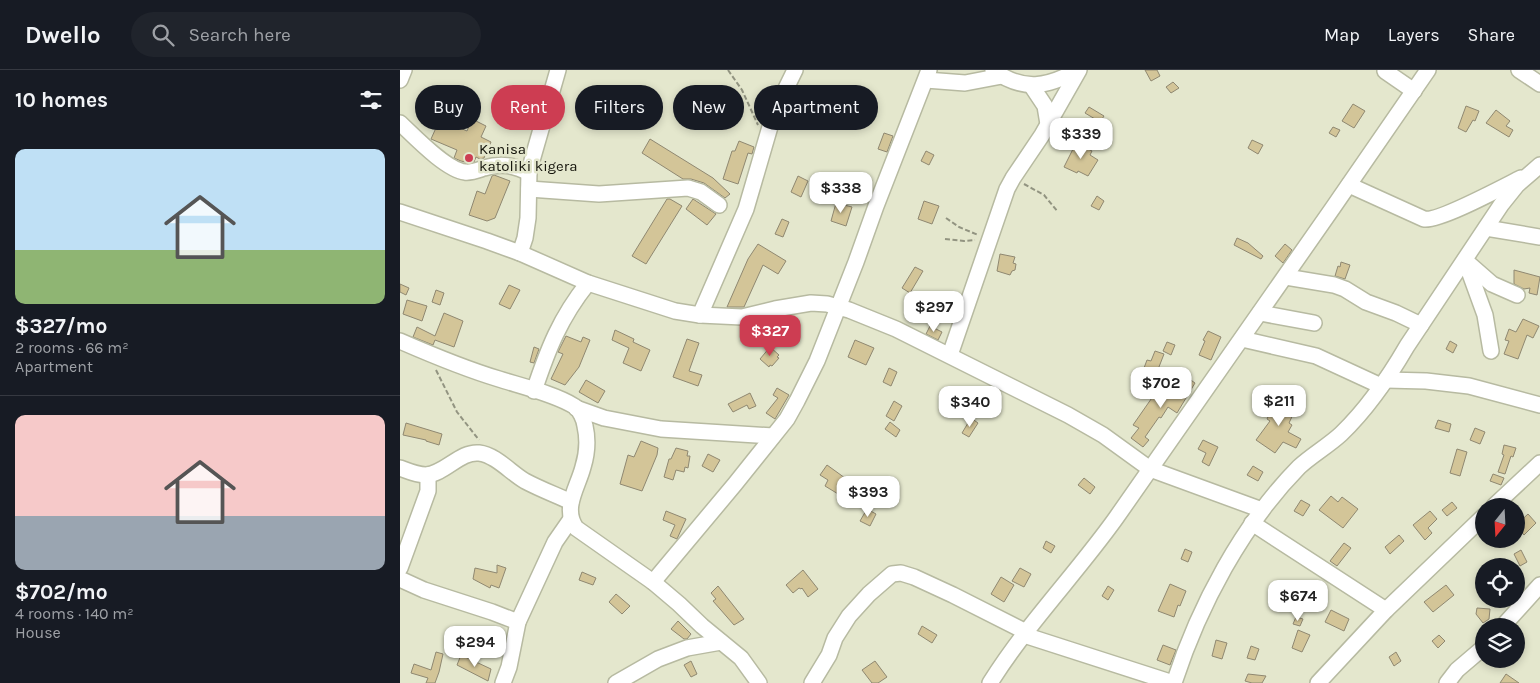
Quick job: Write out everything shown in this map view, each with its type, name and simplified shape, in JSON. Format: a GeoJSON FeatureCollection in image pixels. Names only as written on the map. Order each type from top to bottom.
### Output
{"type":"FeatureCollection","features":[{"type":"Feature","properties":{"kind":"street"},"geometry":{"type":"LineString","coordinates":[[400,80],[404,70]]}},
{"type":"Feature","properties":{"kind":"street"},"geometry":{"type":"LineString","coordinates":[[520,253],[527,225],[529,181],[538,136],[558,70]]}},
{"type":"Feature","properties":{"kind":"street"},"geometry":{"type":"LineString","coordinates":[[700,315],[746,209],[774,113],[795,70]]}},
{"type":"Feature","properties":{"kind":"street"},"geometry":{"type":"LineString","coordinates":[[653,582],[774,436],[797,401],[816,361],[934,75],[965,83],[998,73],[1014,82],[1043,85],[1079,70]]}},
{"type":"Feature","properties":{"kind":"street"},"geometry":{"type":"LineString","coordinates":[[950,355],[987,237],[1003,200],[1013,178],[1048,124],[1079,70]]}},
{"type":"Feature","properties":{"kind":"street"},"geometry":{"type":"LineString","coordinates":[[990,683],[1025,633],[1115,520],[1428,70]]}},
{"type":"Feature","properties":{"kind":"street"},"geometry":{"type":"LineString","coordinates":[[1519,70],[1540,84]]}},
{"type":"Feature","properties":{"kind":"street"},"geometry":{"type":"LineString","coordinates":[[1384,71],[1414,91]]}},
{"type":"Feature","properties":{"kind":"street"},"geometry":{"type":"LineString","coordinates":[[1032,85],[1045,106],[1048,124]]}},
{"type":"Feature","properties":{"kind":"street"},"geometry":{"type":"LineString","coordinates":[[400,123],[430,152],[459,171],[470,172],[504,165],[518,168],[529,181],[599,194],[688,188],[701,192],[719,205]]}},
{"type":"Feature","properties":{"kind":"street"},"geometry":{"type":"LineString","coordinates":[[812,683],[829,655],[835,638],[849,616],[869,594],[892,574],[900,573],[914,577],[961,599],[1025,633],[1177,682],[1194,629],[1252,522],[1301,466],[1342,432],[1360,412],[1383,383],[1517,184],[1540,165]]}},
{"type":"Feature","properties":{"kind":"street"},"geometry":{"type":"LineString","coordinates":[[1349,185],[1430,220],[1525,176]]}},
{"type":"Feature","properties":{"kind":"street"},"geometry":{"type":"LineString","coordinates":[[400,212],[520,253],[588,283],[675,311],[742,318],[775,309],[812,303],[838,306],[882,322],[1077,420],[1103,435],[1150,468],[1262,510]]}},
{"type":"Feature","properties":{"kind":"street"},"geometry":{"type":"LineString","coordinates":[[1486,228],[1540,237]]}},
{"type":"Feature","properties":{"kind":"street"},"geometry":{"type":"LineString","coordinates":[[1465,260],[1492,284],[1517,295]]}},
{"type":"Feature","properties":{"kind":"street"},"geometry":{"type":"LineString","coordinates":[[1465,260],[1486,315],[1491,351]]}},
{"type":"Feature","properties":{"kind":"street"},"geometry":{"type":"LineString","coordinates":[[1286,276],[1334,285],[1345,289],[1366,302],[1421,325]]}},
{"type":"Feature","properties":{"kind":"street"},"geometry":{"type":"LineString","coordinates":[[534,391],[558,326],[574,300],[588,283]]}},
{"type":"Feature","properties":{"kind":"street"},"geometry":{"type":"LineString","coordinates":[[1260,313],[1314,324]]}},
{"type":"Feature","properties":{"kind":"street"},"geometry":{"type":"LineString","coordinates":[[1242,338],[1316,356],[1383,383],[1426,381],[1469,386],[1540,405]]}},
{"type":"Feature","properties":{"kind":"street"},"geometry":{"type":"LineString","coordinates":[[400,341],[430,354],[604,418],[661,428],[774,436]]}},
{"type":"Feature","properties":{"kind":"street"},"geometry":{"type":"LineString","coordinates":[[576,408],[585,423],[587,438],[583,467],[570,513],[576,528],[653,582],[746,664],[759,683]]}},
{"type":"Feature","properties":{"kind":"street"},"geometry":{"type":"LineString","coordinates":[[400,468],[428,475],[468,455],[479,453],[493,459],[524,480],[572,502]]}},
{"type":"Feature","properties":{"kind":"street"},"geometry":{"type":"LineString","coordinates":[[1503,498],[1540,463]]}},
{"type":"Feature","properties":{"kind":"street"},"geometry":{"type":"LineString","coordinates":[[400,568],[428,492],[428,475]]}},
{"type":"Feature","properties":{"kind":"street"},"geometry":{"type":"LineString","coordinates":[[503,683],[510,667],[518,622],[554,542],[571,519]]}},
{"type":"Feature","properties":{"kind":"street"},"geometry":{"type":"LineString","coordinates":[[1252,522],[1386,610]]}},
{"type":"Feature","properties":{"kind":"street"},"geometry":{"type":"LineString","coordinates":[[1324,681],[1386,610],[1475,525]]}},
{"type":"Feature","properties":{"kind":"street"},"geometry":{"type":"LineString","coordinates":[[400,579],[424,590],[518,622]]}},
{"type":"Feature","properties":{"kind":"street"},"geometry":{"type":"LineString","coordinates":[[1511,618],[1540,585]]}},
{"type":"Feature","properties":{"kind":"street"},"geometry":{"type":"LineString","coordinates":[[616,683],[658,659],[687,648],[721,642]]}},
{"type":"Feature","properties":{"kind":"street"},"geometry":{"type":"LineString","coordinates":[[1447,683],[1457,670],[1475,655]]}},
{"type":"Feature","properties":{"kind":"path"},"geometry":{"type":"LineString","coordinates":[[728,70],[742,90],[767,140]]}},
{"type":"Feature","properties":{"kind":"path"},"geometry":{"type":"LineString","coordinates":[[1013,178],[1044,195],[1058,212]]}},
{"type":"Feature","properties":{"kind":"path"},"geometry":{"type":"LineString","coordinates":[[946,218],[959,227],[987,237]]}},
{"type":"Feature","properties":{"kind":"path"},"geometry":{"type":"LineString","coordinates":[[945,239],[964,241],[987,237]]}},
{"type":"Feature","properties":{"kind":"path"},"geometry":{"type":"LineString","coordinates":[[430,354],[445,392],[480,443]]}},
{"type":"Feature","properties":{"kind":"building"},"geometry":{"type":"Polygon","coordinates":[[[1145,70],[1157,70],[1160,76],[1151,81],[1145,70]]]}},
{"type":"Feature","properties":{"kind":"building"},"geometry":{"type":"Polygon","coordinates":[[[1173,82],[1179,88],[1171,93],[1166,87],[1173,82]]]}},
{"type":"Feature","properties":{"kind":"building"},"geometry":{"type":"Polygon","coordinates":[[[1353,104],[1365,111],[1354,128],[1342,121],[1353,104]]]}},
{"type":"Feature","properties":{"kind":"building"},"geometry":{"type":"Polygon","coordinates":[[[1466,106],[1479,111],[1475,121],[1473,120],[1466,132],[1458,128],[1466,106]]]}},
{"type":"Feature","properties":{"kind":"building"},"geometry":{"type":"Polygon","coordinates":[[[1089,107],[1104,116],[1100,122],[1085,113],[1089,107]]]}},
{"type":"Feature","properties":{"kind":"building"},"geometry":{"type":"Polygon","coordinates":[[[1496,110],[1510,121],[1506,126],[1513,130],[1509,137],[1486,123],[1496,110]]]}},
{"type":"Feature","properties":{"kind":"building"},"geometry":{"type":"Polygon","coordinates":[[[481,124],[486,126],[481,137],[491,142],[484,158],[476,157],[474,162],[469,163],[454,158],[457,150],[431,139],[435,130],[481,130],[481,124]]]}},
{"type":"Feature","properties":{"kind":"building"},"geometry":{"type":"Polygon","coordinates":[[[1333,127],[1340,130],[1336,137],[1329,133],[1333,127]]]}},
{"type":"Feature","properties":{"kind":"building"},"geometry":{"type":"Polygon","coordinates":[[[884,133],[893,136],[887,152],[878,149],[884,133]]]}},
{"type":"Feature","properties":{"kind":"building"},"geometry":{"type":"Polygon","coordinates":[[[650,139],[713,178],[730,194],[725,198],[704,183],[683,179],[642,153],[650,139]]]}},
{"type":"Feature","properties":{"kind":"building"},"geometry":{"type":"Polygon","coordinates":[[[1252,140],[1263,145],[1258,154],[1248,148],[1252,140]]]}},
{"type":"Feature","properties":{"kind":"building"},"geometry":{"type":"Polygon","coordinates":[[[739,141],[754,147],[752,154],[748,153],[738,184],[723,179],[732,151],[735,151],[739,141]]]}},
{"type":"Feature","properties":{"kind":"building"},"geometry":{"type":"Polygon","coordinates":[[[1076,143],[1092,151],[1090,155],[1098,160],[1088,176],[1064,167],[1076,143]]]}},
{"type":"Feature","properties":{"kind":"building"},"geometry":{"type":"Polygon","coordinates":[[[926,151],[934,155],[929,165],[921,161],[926,151]]]}},
{"type":"Feature","properties":{"kind":"building"},"geometry":{"type":"Polygon","coordinates":[[[494,175],[510,181],[495,218],[487,221],[469,215],[477,191],[485,194],[494,175]]]}},
{"type":"Feature","properties":{"kind":"building"},"geometry":{"type":"Polygon","coordinates":[[[798,176],[808,181],[801,197],[791,192],[798,176]]]}},
{"type":"Feature","properties":{"kind":"building"},"geometry":{"type":"Polygon","coordinates":[[[1097,196],[1104,201],[1099,210],[1091,206],[1097,196]]]}},
{"type":"Feature","properties":{"kind":"building"},"geometry":{"type":"Polygon","coordinates":[[[667,199],[682,206],[646,264],[632,256],[667,199]]]}},
{"type":"Feature","properties":{"kind":"building"},"geometry":{"type":"Polygon","coordinates":[[[693,199],[716,214],[707,225],[686,209],[693,199]]]}},
{"type":"Feature","properties":{"kind":"building"},"geometry":{"type":"Polygon","coordinates":[[[924,201],[939,206],[932,224],[918,219],[924,201]]]}},
{"type":"Feature","properties":{"kind":"building"},"geometry":{"type":"Polygon","coordinates":[[[836,203],[852,207],[846,226],[831,221],[836,203]]]}},
{"type":"Feature","properties":{"kind":"building"},"geometry":{"type":"Polygon","coordinates":[[[782,219],[789,222],[783,237],[775,234],[782,219]]]}},
{"type":"Feature","properties":{"kind":"building"},"geometry":{"type":"Polygon","coordinates":[[[1237,238],[1248,243],[1263,256],[1261,259],[1234,245],[1237,238]]]}},
{"type":"Feature","properties":{"kind":"building"},"geometry":{"type":"Polygon","coordinates":[[[758,244],[786,261],[778,274],[763,265],[744,307],[727,307],[748,259],[758,244]]]}},
{"type":"Feature","properties":{"kind":"building"},"geometry":{"type":"Polygon","coordinates":[[[1285,244],[1292,250],[1283,263],[1275,256],[1285,244]]]}},
{"type":"Feature","properties":{"kind":"building"},"geometry":{"type":"Polygon","coordinates":[[[1000,254],[1015,257],[1013,263],[1016,264],[1015,270],[1010,275],[997,271],[1000,254]]]}},
{"type":"Feature","properties":{"kind":"building"},"geometry":{"type":"Polygon","coordinates":[[[1341,262],[1350,265],[1345,279],[1335,276],[1341,262]]]}},
{"type":"Feature","properties":{"kind":"building"},"geometry":{"type":"Polygon","coordinates":[[[915,267],[923,271],[910,293],[902,288],[915,267]]]}},
{"type":"Feature","properties":{"kind":"building"},"geometry":{"type":"Polygon","coordinates":[[[1514,270],[1540,277],[1537,295],[1529,293],[1530,288],[1524,289],[1514,284],[1514,270]]]}},
{"type":"Feature","properties":{"kind":"building"},"geometry":{"type":"Polygon","coordinates":[[[400,284],[409,288],[406,295],[400,292],[400,284]]]}},
{"type":"Feature","properties":{"kind":"building"},"geometry":{"type":"Polygon","coordinates":[[[509,285],[520,290],[510,309],[499,304],[509,285]]]}},
{"type":"Feature","properties":{"kind":"building"},"geometry":{"type":"Polygon","coordinates":[[[436,290],[444,293],[440,305],[432,302],[436,290]]]}},
{"type":"Feature","properties":{"kind":"building"},"geometry":{"type":"Polygon","coordinates":[[[407,300],[427,306],[422,321],[403,314],[407,300]]]}},
{"type":"Feature","properties":{"kind":"building"},"geometry":{"type":"Polygon","coordinates":[[[444,313],[463,321],[454,347],[435,340],[433,345],[413,337],[417,327],[435,336],[444,313]]]}},
{"type":"Feature","properties":{"kind":"building"},"geometry":{"type":"Polygon","coordinates":[[[1523,319],[1539,326],[1533,338],[1527,335],[1518,359],[1504,354],[1509,341],[1505,340],[1509,329],[1516,332],[1523,319]]]}},
{"type":"Feature","properties":{"kind":"building"},"geometry":{"type":"Polygon","coordinates":[[[930,326],[942,332],[938,340],[926,334],[930,326]]]}},
{"type":"Feature","properties":{"kind":"building"},"geometry":{"type":"Polygon","coordinates":[[[615,330],[634,339],[633,342],[650,350],[641,371],[623,363],[629,348],[612,340],[615,330]]]}},
{"type":"Feature","properties":{"kind":"building"},"geometry":{"type":"Polygon","coordinates":[[[1208,331],[1221,337],[1211,360],[1199,355],[1205,341],[1203,340],[1208,331]]]}},
{"type":"Feature","properties":{"kind":"building"},"geometry":{"type":"Polygon","coordinates":[[[566,336],[581,342],[583,337],[590,340],[579,367],[565,385],[551,379],[563,354],[558,352],[566,336]]]}},
{"type":"Feature","properties":{"kind":"building"},"geometry":{"type":"Polygon","coordinates":[[[687,339],[699,343],[689,371],[702,375],[698,386],[673,377],[687,339]]]}},
{"type":"Feature","properties":{"kind":"building"},"geometry":{"type":"Polygon","coordinates":[[[855,340],[874,348],[866,365],[848,357],[855,340]]]}},
{"type":"Feature","properties":{"kind":"building"},"geometry":{"type":"Polygon","coordinates":[[[1450,341],[1457,345],[1453,353],[1446,349],[1450,341]]]}},
{"type":"Feature","properties":{"kind":"building"},"geometry":{"type":"Polygon","coordinates":[[[1167,342],[1175,345],[1171,355],[1163,351],[1167,342]]]}},
{"type":"Feature","properties":{"kind":"building"},"geometry":{"type":"Polygon","coordinates":[[[534,347],[539,349],[534,363],[530,362],[534,347]]]}},
{"type":"Feature","properties":{"kind":"building"},"geometry":{"type":"Polygon","coordinates":[[[770,347],[779,355],[777,357],[779,358],[769,367],[760,359],[770,347]]]}},
{"type":"Feature","properties":{"kind":"building"},"geometry":{"type":"Polygon","coordinates":[[[1155,351],[1164,354],[1157,372],[1144,368],[1147,360],[1151,361],[1155,351]]]}},
{"type":"Feature","properties":{"kind":"building"},"geometry":{"type":"Polygon","coordinates":[[[889,368],[897,372],[891,386],[883,382],[889,368]]]}},
{"type":"Feature","properties":{"kind":"building"},"geometry":{"type":"Polygon","coordinates":[[[1185,376],[1195,383],[1177,413],[1168,407],[1161,418],[1159,417],[1145,437],[1149,440],[1143,447],[1131,438],[1139,428],[1133,425],[1156,392],[1167,399],[1185,376]]]}},
{"type":"Feature","properties":{"kind":"building"},"geometry":{"type":"Polygon","coordinates":[[[586,380],[605,391],[598,403],[579,392],[586,380]]]}},
{"type":"Feature","properties":{"kind":"building"},"geometry":{"type":"Polygon","coordinates":[[[777,388],[789,395],[775,419],[766,413],[778,398],[773,395],[777,388]]]}},
{"type":"Feature","properties":{"kind":"building"},"geometry":{"type":"Polygon","coordinates":[[[750,393],[756,406],[749,409],[747,405],[733,412],[728,404],[750,393]]]}},
{"type":"Feature","properties":{"kind":"building"},"geometry":{"type":"Polygon","coordinates":[[[1277,397],[1297,406],[1289,423],[1292,425],[1288,432],[1301,439],[1296,448],[1283,442],[1275,453],[1256,440],[1270,421],[1267,419],[1277,397]]]}},
{"type":"Feature","properties":{"kind":"building"},"geometry":{"type":"Polygon","coordinates":[[[894,401],[902,406],[894,421],[886,416],[894,401]]]}},
{"type":"Feature","properties":{"kind":"building"},"geometry":{"type":"Polygon","coordinates":[[[971,418],[978,423],[969,437],[962,433],[971,418]]]}},
{"type":"Feature","properties":{"kind":"building"},"geometry":{"type":"Polygon","coordinates":[[[1438,420],[1451,424],[1449,432],[1435,428],[1438,420]]]}},
{"type":"Feature","properties":{"kind":"building"},"geometry":{"type":"Polygon","coordinates":[[[890,422],[900,430],[896,437],[885,429],[890,422]]]}},
{"type":"Feature","properties":{"kind":"building"},"geometry":{"type":"Polygon","coordinates":[[[406,423],[442,434],[439,445],[403,435],[406,423]]]}},
{"type":"Feature","properties":{"kind":"building"},"geometry":{"type":"Polygon","coordinates":[[[1475,428],[1485,432],[1480,444],[1470,440],[1475,428]]]}},
{"type":"Feature","properties":{"kind":"building"},"geometry":{"type":"Polygon","coordinates":[[[1203,440],[1218,447],[1209,466],[1202,462],[1206,453],[1198,449],[1203,440]]]}},
{"type":"Feature","properties":{"kind":"building"},"geometry":{"type":"Polygon","coordinates":[[[641,441],[658,448],[657,455],[642,491],[620,484],[628,455],[634,457],[641,441]]]}},
{"type":"Feature","properties":{"kind":"building"},"geometry":{"type":"Polygon","coordinates":[[[1504,445],[1516,448],[1505,474],[1498,472],[1504,455],[1502,454],[1504,445]]]}},
{"type":"Feature","properties":{"kind":"building"},"geometry":{"type":"Polygon","coordinates":[[[676,448],[688,451],[687,456],[690,456],[688,468],[685,467],[684,472],[676,470],[673,480],[664,477],[669,459],[671,459],[676,448]]]}},
{"type":"Feature","properties":{"kind":"building"},"geometry":{"type":"Polygon","coordinates":[[[1457,449],[1467,452],[1460,476],[1450,473],[1457,449]]]}},
{"type":"Feature","properties":{"kind":"building"},"geometry":{"type":"Polygon","coordinates":[[[708,454],[720,460],[713,472],[702,466],[708,454]]]}},
{"type":"Feature","properties":{"kind":"building"},"geometry":{"type":"Polygon","coordinates":[[[827,465],[845,478],[844,480],[858,488],[856,497],[848,500],[825,486],[828,480],[820,475],[827,465]]]}},
{"type":"Feature","properties":{"kind":"building"},"geometry":{"type":"Polygon","coordinates":[[[1253,466],[1263,472],[1258,481],[1247,475],[1253,466]]]}},
{"type":"Feature","properties":{"kind":"building"},"geometry":{"type":"Polygon","coordinates":[[[1493,474],[1504,478],[1501,485],[1490,481],[1493,474]]]}},
{"type":"Feature","properties":{"kind":"building"},"geometry":{"type":"Polygon","coordinates":[[[1084,478],[1095,487],[1090,494],[1078,485],[1084,478]]]}},
{"type":"Feature","properties":{"kind":"building"},"geometry":{"type":"Polygon","coordinates":[[[1331,496],[1338,502],[1342,497],[1358,509],[1343,528],[1319,510],[1331,496]]]}},
{"type":"Feature","properties":{"kind":"building"},"geometry":{"type":"Polygon","coordinates":[[[1301,500],[1310,505],[1303,516],[1294,511],[1301,500]]]}},
{"type":"Feature","properties":{"kind":"building"},"geometry":{"type":"Polygon","coordinates":[[[1452,502],[1457,508],[1447,516],[1442,510],[1452,502]]]}},
{"type":"Feature","properties":{"kind":"building"},"geometry":{"type":"Polygon","coordinates":[[[867,509],[876,514],[870,526],[860,521],[867,509]]]}},
{"type":"Feature","properties":{"kind":"building"},"geometry":{"type":"Polygon","coordinates":[[[666,511],[686,519],[677,539],[670,536],[675,525],[663,520],[666,511]]]}},
{"type":"Feature","properties":{"kind":"building"},"geometry":{"type":"Polygon","coordinates":[[[1430,511],[1437,519],[1428,528],[1432,533],[1425,540],[1413,525],[1430,511]]]}},
{"type":"Feature","properties":{"kind":"building"},"geometry":{"type":"Polygon","coordinates":[[[1528,514],[1536,523],[1525,534],[1525,517],[1528,514]]]}},
{"type":"Feature","properties":{"kind":"building"},"geometry":{"type":"Polygon","coordinates":[[[1399,535],[1404,541],[1390,554],[1385,547],[1399,535]]]}},
{"type":"Feature","properties":{"kind":"building"},"geometry":{"type":"Polygon","coordinates":[[[1046,541],[1055,546],[1051,553],[1043,548],[1046,541]]]}},
{"type":"Feature","properties":{"kind":"building"},"geometry":{"type":"Polygon","coordinates":[[[1344,543],[1351,548],[1337,566],[1330,561],[1344,543]]]}},
{"type":"Feature","properties":{"kind":"building"},"geometry":{"type":"Polygon","coordinates":[[[1185,549],[1192,552],[1188,562],[1181,559],[1185,549]]]}},
{"type":"Feature","properties":{"kind":"building"},"geometry":{"type":"Polygon","coordinates":[[[1521,550],[1525,558],[1516,558],[1514,554],[1521,550]]]}},
{"type":"Feature","properties":{"kind":"building"},"geometry":{"type":"Polygon","coordinates":[[[497,565],[506,568],[499,588],[491,585],[490,588],[473,579],[475,568],[497,573],[497,565]]]}},
{"type":"Feature","properties":{"kind":"building"},"geometry":{"type":"Polygon","coordinates":[[[1020,568],[1031,574],[1024,587],[1012,581],[1020,568]]]}},
{"type":"Feature","properties":{"kind":"building"},"geometry":{"type":"Polygon","coordinates":[[[803,570],[818,589],[808,597],[802,588],[793,593],[786,585],[803,570]]]}},
{"type":"Feature","properties":{"kind":"building"},"geometry":{"type":"Polygon","coordinates":[[[582,572],[596,578],[593,585],[579,580],[582,572]]]}},
{"type":"Feature","properties":{"kind":"building"},"geometry":{"type":"Polygon","coordinates":[[[1001,577],[1014,585],[1004,602],[991,594],[1001,577]]]}},
{"type":"Feature","properties":{"kind":"building"},"geometry":{"type":"Polygon","coordinates":[[[1170,584],[1186,591],[1174,617],[1158,611],[1170,584]]]}},
{"type":"Feature","properties":{"kind":"building"},"geometry":{"type":"Polygon","coordinates":[[[1446,585],[1454,595],[1433,612],[1424,602],[1446,585]]]}},
{"type":"Feature","properties":{"kind":"building"},"geometry":{"type":"Polygon","coordinates":[[[718,586],[744,619],[734,625],[713,601],[716,599],[711,593],[718,586]]]}},
{"type":"Feature","properties":{"kind":"building"},"geometry":{"type":"Polygon","coordinates":[[[1108,586],[1114,590],[1108,600],[1102,596],[1108,586]]]}},
{"type":"Feature","properties":{"kind":"building"},"geometry":{"type":"Polygon","coordinates":[[[616,594],[630,606],[622,614],[609,602],[616,594]]]}},
{"type":"Feature","properties":{"kind":"building"},"geometry":{"type":"Polygon","coordinates":[[[1477,608],[1490,609],[1489,618],[1479,618],[1476,614],[1477,608]]]}},
{"type":"Feature","properties":{"kind":"building"},"geometry":{"type":"Polygon","coordinates":[[[1331,610],[1349,619],[1344,631],[1325,622],[1331,610]]]}},
{"type":"Feature","properties":{"kind":"building"},"geometry":{"type":"Polygon","coordinates":[[[1296,617],[1303,619],[1300,626],[1293,624],[1296,617]]]}},
{"type":"Feature","properties":{"kind":"building"},"geometry":{"type":"Polygon","coordinates":[[[678,621],[691,634],[687,639],[684,639],[671,629],[678,621]]]}},
{"type":"Feature","properties":{"kind":"building"},"geometry":{"type":"Polygon","coordinates":[[[922,626],[937,635],[932,643],[918,634],[922,626]]]}},
{"type":"Feature","properties":{"kind":"building"},"geometry":{"type":"Polygon","coordinates":[[[1298,630],[1310,635],[1302,652],[1292,648],[1298,630]]]}},
{"type":"Feature","properties":{"kind":"building"},"geometry":{"type":"Polygon","coordinates":[[[1439,635],[1445,641],[1438,648],[1432,641],[1439,635]]]}},
{"type":"Feature","properties":{"kind":"building"},"geometry":{"type":"Polygon","coordinates":[[[1216,640],[1227,643],[1222,659],[1212,656],[1216,640]]]}},
{"type":"Feature","properties":{"kind":"building"},"geometry":{"type":"Polygon","coordinates":[[[1163,645],[1176,650],[1170,665],[1157,660],[1163,645]]]}},
{"type":"Feature","properties":{"kind":"building"},"geometry":{"type":"Polygon","coordinates":[[[1251,646],[1259,649],[1255,660],[1247,658],[1251,646]]]}},
{"type":"Feature","properties":{"kind":"building"},"geometry":{"type":"Polygon","coordinates":[[[436,652],[443,654],[435,683],[426,683],[428,678],[411,673],[414,664],[431,670],[436,652]]]}},
{"type":"Feature","properties":{"kind":"building"},"geometry":{"type":"Polygon","coordinates":[[[1396,652],[1401,661],[1394,666],[1389,657],[1396,652]]]}},
{"type":"Feature","properties":{"kind":"building"},"geometry":{"type":"Polygon","coordinates":[[[461,655],[491,669],[488,681],[457,665],[461,655]]]}},
{"type":"Feature","properties":{"kind":"building"},"geometry":{"type":"Polygon","coordinates":[[[691,661],[697,674],[691,677],[684,665],[691,661]]]}},
{"type":"Feature","properties":{"kind":"building"},"geometry":{"type":"Polygon","coordinates":[[[875,661],[887,677],[878,683],[872,683],[862,670],[875,661]]]}},
{"type":"Feature","properties":{"kind":"building"},"geometry":{"type":"Polygon","coordinates":[[[1248,674],[1266,676],[1262,683],[1252,683],[1245,681],[1248,674]]]}},
{"type":"Feature","properties":{"kind":"building"},"geometry":{"type":"Polygon","coordinates":[[[1506,674],[1519,683],[1500,683],[1506,674]]]}},
{"type":"Feature","properties":{"kind":"place","name":"Kanisa katoliki kigera"},"geometry":{"type":"Point","coordinates":[469,158]}}]}
